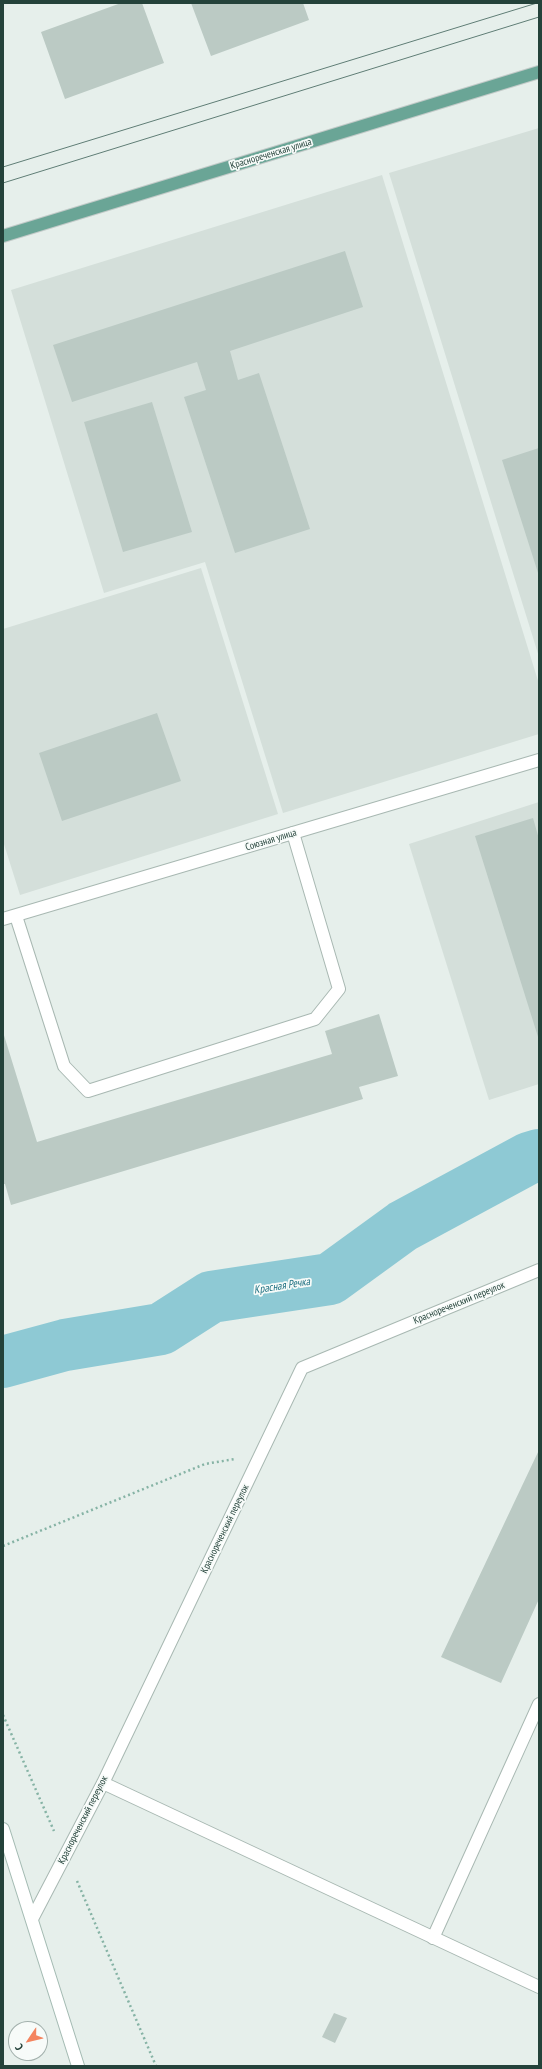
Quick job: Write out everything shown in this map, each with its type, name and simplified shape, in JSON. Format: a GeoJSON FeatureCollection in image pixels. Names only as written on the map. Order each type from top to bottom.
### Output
{"type":"FeatureCollection","features":[{"type":"Feature","properties":{"kind":"main road","name":"Краснореченская улица"},"geometry":{"type":"LineString","coordinates":[[3,236],[539,72]]}},
{"type":"Feature","properties":{"kind":"street","name":"Союзная улица"},"geometry":{"type":"LineString","coordinates":[[3,919],[539,760]]}},
{"type":"Feature","properties":{"kind":"street"},"geometry":{"type":"LineString","coordinates":[[16,916],[64,1066],[88,1091],[315,1019],[339,989],[293,833]]}},
{"type":"Feature","properties":{"kind":"street","name":"Краснореченский переулок"},"geometry":{"type":"LineString","coordinates":[[32,1919],[103,1783],[302,1368],[539,1270]]}},
{"type":"Feature","properties":{"kind":"street"},"geometry":{"type":"LineString","coordinates":[[433,1938],[539,1704]]}},
{"type":"Feature","properties":{"kind":"street"},"geometry":{"type":"LineString","coordinates":[[103,1783],[539,1987]]}},
{"type":"Feature","properties":{"kind":"street"},"geometry":{"type":"LineString","coordinates":[[3,1829],[78,2066]]}},
{"type":"Feature","properties":{"kind":"path"},"geometry":{"type":"LineString","coordinates":[[3,1546],[205,1464],[261,1455]]}},
{"type":"Feature","properties":{"kind":"path"},"geometry":{"type":"LineString","coordinates":[[3,1715],[114,1964],[156,2066]]}},
{"type":"Feature","properties":{"kind":"shaded area"},"geometry":{"type":"Polygon","coordinates":[[[539,128],[539,657],[389,173],[539,128]]]}},
{"type":"Feature","properties":{"kind":"shaded area"},"geometry":{"type":"Polygon","coordinates":[[[382,175],[539,684],[539,734],[283,813],[205,562],[104,593],[11,290],[382,175]]]}},
{"type":"Feature","properties":{"kind":"shaded area"},"geometry":{"type":"Polygon","coordinates":[[[201,568],[278,814],[20,895],[3,841],[3,629],[201,568]]]}},
{"type":"Feature","properties":{"kind":"shaded area"},"geometry":{"type":"Polygon","coordinates":[[[539,802],[539,1084],[489,1100],[409,844],[539,802]]]}},
{"type":"Feature","properties":{"kind":"building"},"geometry":{"type":"Polygon","coordinates":[[[121,3],[142,3],[164,63],[65,99],[41,32],[121,3]]]}},
{"type":"Feature","properties":{"kind":"building"},"geometry":{"type":"Polygon","coordinates":[[[191,3],[303,3],[309,20],[211,56],[191,3]]]}},
{"type":"Feature","properties":{"kind":"building"},"geometry":{"type":"Polygon","coordinates":[[[345,251],[363,307],[230,351],[238,380],[259,373],[310,529],[235,553],[184,397],[206,390],[197,362],[72,402],[53,345],[345,251]]]}},
{"type":"Feature","properties":{"kind":"building"},"geometry":{"type":"Polygon","coordinates":[[[152,402],[192,532],[123,552],[84,422],[152,402]]]}},
{"type":"Feature","properties":{"kind":"building"},"geometry":{"type":"Polygon","coordinates":[[[539,448],[539,576],[502,460],[539,448]]]}},
{"type":"Feature","properties":{"kind":"building"},"geometry":{"type":"Polygon","coordinates":[[[157,713],[181,781],[62,821],[39,753],[157,713]]]}},
{"type":"Feature","properties":{"kind":"building"},"geometry":{"type":"Polygon","coordinates":[[[533,818],[539,839],[539,1040],[475,836],[533,818]]]}},
{"type":"Feature","properties":{"kind":"building"},"geometry":{"type":"Polygon","coordinates":[[[379,1014],[398,1076],[359,1087],[363,1099],[11,1205],[5,1184],[3,1184],[3,1032],[37,1142],[332,1054],[325,1031],[379,1014]]]}},
{"type":"Feature","properties":{"kind":"building"},"geometry":{"type":"Polygon","coordinates":[[[539,1450],[539,1599],[501,1683],[441,1657],[539,1450]]]}},
{"type":"Feature","properties":{"kind":"building"},"geometry":{"type":"Polygon","coordinates":[[[334,2013],[347,2018],[335,2043],[322,2037],[334,2013]]]}},
{"type":"Feature","properties":{"kind":"waterway","name":"Красная Речка"},"geometry":{"type":"LineString","coordinates":[[3,1362],[65,1345],[161,1329],[211,1297],[330,1279],[403,1226],[529,1158],[539,1155]]}},
{"type":"Feature","properties":{"kind":"tram line"},"geometry":{"type":"LineString","coordinates":[[3,167],[537,3]]}},
{"type":"Feature","properties":{"kind":"tram line"},"geometry":{"type":"LineString","coordinates":[[3,183],[539,17]]}}]}
